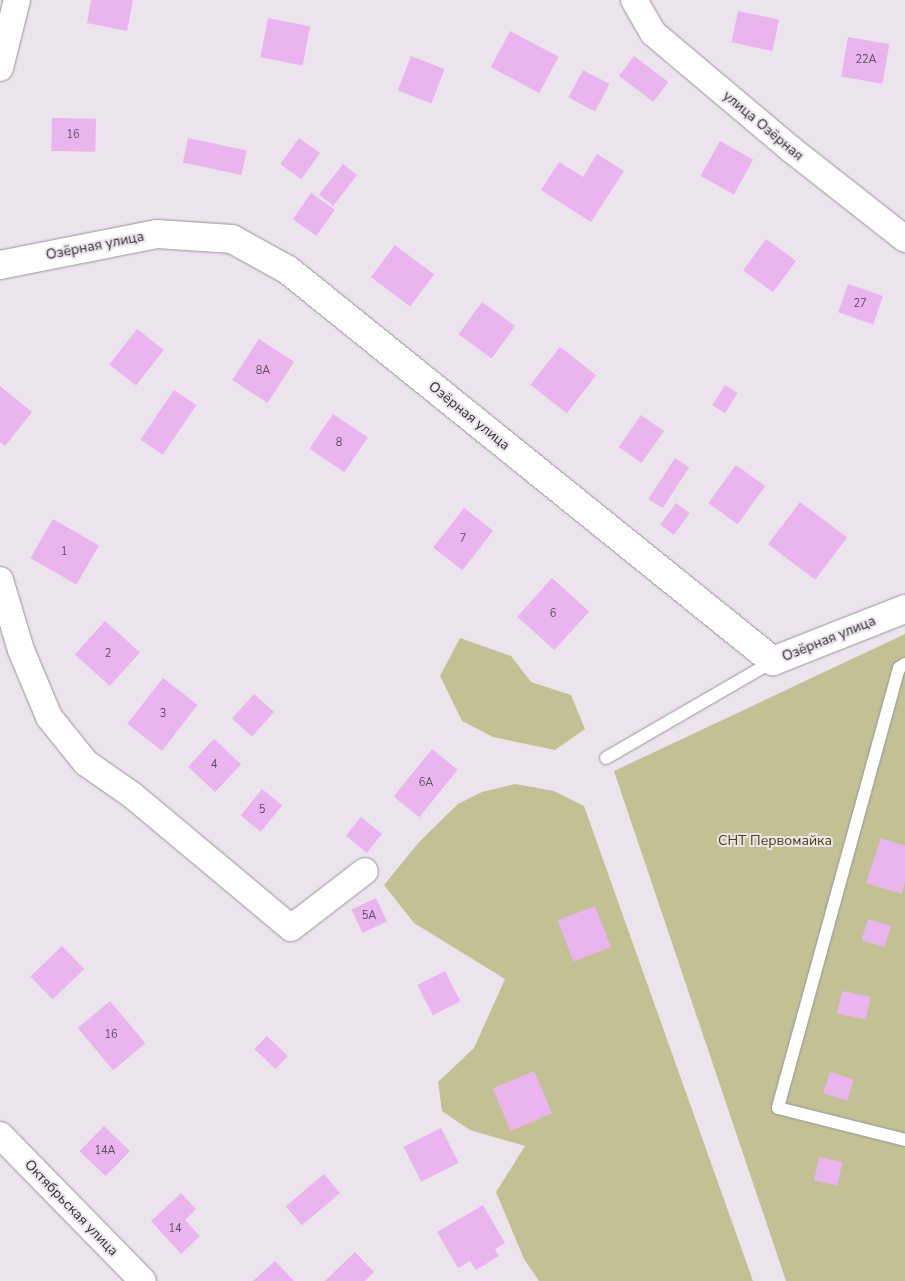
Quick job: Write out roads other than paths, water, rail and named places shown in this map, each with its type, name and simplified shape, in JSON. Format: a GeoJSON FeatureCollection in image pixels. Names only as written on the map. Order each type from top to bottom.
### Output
{"type":"FeatureCollection","features":[{"type":"Feature","properties":{"kind":"street"},"geometry":{"type":"LineString","coordinates":[[0,68],[17,0]]}},
{"type":"Feature","properties":{"kind":"street","name":"улица Озёрная"},"geometry":{"type":"LineString","coordinates":[[634,0],[653,33],[792,150],[905,239]]}},
{"type":"Feature","properties":{"kind":"street","name":"Озёрная улица"},"geometry":{"type":"LineString","coordinates":[[0,265],[158,234],[232,239],[288,270],[773,661],[905,609]]}},
{"type":"Feature","properties":{"kind":"street"},"geometry":{"type":"LineString","coordinates":[[0,580],[21,650],[49,716],[86,763],[132,795],[291,928],[365,870]]}},
{"type":"Feature","properties":{"kind":"street","name":"Октябрьская улица"},"geometry":{"type":"LineString","coordinates":[[0,1135],[143,1281]]}},
{"type":"Feature","properties":{"kind":"lane"},"geometry":{"type":"LineString","coordinates":[[606,758],[773,661]]}},
{"type":"Feature","properties":{"kind":"lane"},"geometry":{"type":"LineString","coordinates":[[905,664],[899,668],[778,1108],[905,1140]]}},
{"type":"Feature","properties":{"kind":"park label","name":"СНТ Первомайка"},"geometry":{"type":"Point","coordinates":[775,841]}}]}
